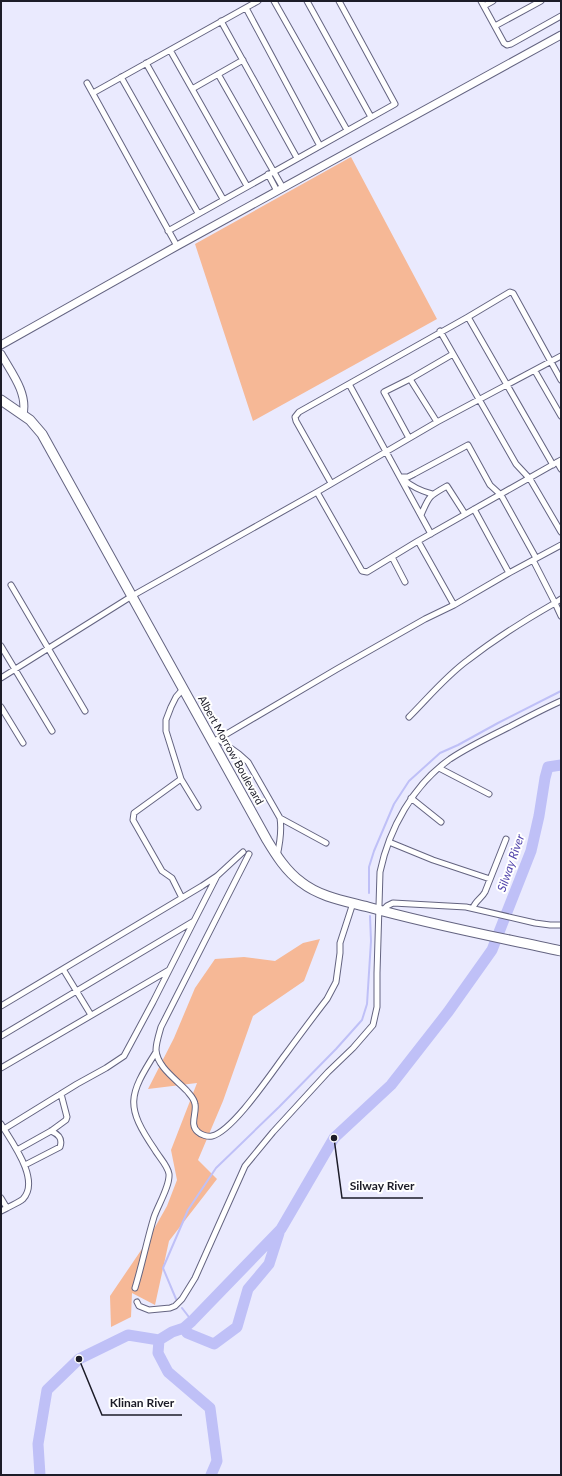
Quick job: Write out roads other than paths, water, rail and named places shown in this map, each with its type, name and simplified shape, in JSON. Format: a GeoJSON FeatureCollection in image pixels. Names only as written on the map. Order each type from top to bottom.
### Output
{"type":"FeatureCollection","features":[{"type":"Feature","properties":{"kind":"highway","name":"Albert Morrow Boulevard"},"geometry":{"type":"LineString","coordinates":[[1,400],[23,414],[42,434],[183,689],[216,740],[277,857],[288,871],[301,882],[316,891],[353,903],[402,917],[561,950]]}},
{"type":"Feature","properties":{"kind":"street"},"geometry":{"type":"LineString","coordinates":[[93,93],[258,1]]}},
{"type":"Feature","properties":{"kind":"street"},"geometry":{"type":"LineString","coordinates":[[274,1],[347,130]]}},
{"type":"Feature","properties":{"kind":"street"},"geometry":{"type":"LineString","coordinates":[[307,1],[371,117]]}},
{"type":"Feature","properties":{"kind":"street"},"geometry":{"type":"LineString","coordinates":[[168,231],[395,104],[339,1]]}},
{"type":"Feature","properties":{"kind":"street"},"geometry":{"type":"LineString","coordinates":[[493,1],[483,3],[504,43],[507,45],[561,16]]}},
{"type":"Feature","properties":{"kind":"street"},"geometry":{"type":"LineString","coordinates":[[495,26],[541,1]]}},
{"type":"Feature","properties":{"kind":"street"},"geometry":{"type":"LineString","coordinates":[[246,8],[320,146]]}},
{"type":"Feature","properties":{"kind":"street"},"geometry":{"type":"LineString","coordinates":[[221,21],[298,158]]}},
{"type":"Feature","properties":{"kind":"street"},"geometry":{"type":"LineString","coordinates":[[1,345],[177,246],[561,35]]}},
{"type":"Feature","properties":{"kind":"street"},"geometry":{"type":"LineString","coordinates":[[170,50],[247,186]]}},
{"type":"Feature","properties":{"kind":"street"},"geometry":{"type":"LineString","coordinates":[[192,89],[243,60]]}},
{"type":"Feature","properties":{"kind":"street"},"geometry":{"type":"LineString","coordinates":[[146,63],[223,199]]}},
{"type":"Feature","properties":{"kind":"street"},"geometry":{"type":"LineString","coordinates":[[218,74],[280,190]]}},
{"type":"Feature","properties":{"kind":"street"},"geometry":{"type":"LineString","coordinates":[[121,77],[198,213]]}},
{"type":"Feature","properties":{"kind":"street"},"geometry":{"type":"LineString","coordinates":[[87,83],[177,246]]}},
{"type":"Feature","properties":{"kind":"street"},"geometry":{"type":"LineString","coordinates":[[331,483],[296,421],[295,417],[298,412],[512,292],[561,380]]}},
{"type":"Feature","properties":{"kind":"street"},"geometry":{"type":"LineString","coordinates":[[468,317],[506,385],[561,469]]}},
{"type":"Feature","properties":{"kind":"street"},"geometry":{"type":"LineString","coordinates":[[440,331],[518,467],[530,479],[561,532]]}},
{"type":"Feature","properties":{"kind":"street"},"geometry":{"type":"LineString","coordinates":[[1,354],[23,396],[23,414]]}},
{"type":"Feature","properties":{"kind":"street"},"geometry":{"type":"LineString","coordinates":[[409,438],[384,392],[453,354]]}},
{"type":"Feature","properties":{"kind":"street"},"geometry":{"type":"LineString","coordinates":[[1,678],[132,596],[317,492],[437,422],[561,356]]}},
{"type":"Feature","properties":{"kind":"street"},"geometry":{"type":"LineString","coordinates":[[535,371],[561,416]]}},
{"type":"Feature","properties":{"kind":"street"},"geometry":{"type":"LineString","coordinates":[[410,378],[437,422]]}},
{"type":"Feature","properties":{"kind":"street"},"geometry":{"type":"LineString","coordinates":[[348,384],[431,534]]}},
{"type":"Feature","properties":{"kind":"street"},"geometry":{"type":"LineString","coordinates":[[400,477],[406,477],[414,474],[468,445],[490,485],[501,494],[535,559],[561,616]]}},
{"type":"Feature","properties":{"kind":"street"},"geometry":{"type":"LineString","coordinates":[[317,492],[362,571],[364,572],[370,571],[418,541],[530,479],[557,462]]}},
{"type":"Feature","properties":{"kind":"street"},"geometry":{"type":"LineString","coordinates":[[400,477],[410,485],[432,494]]}},
{"type":"Feature","properties":{"kind":"street"},"geometry":{"type":"LineString","coordinates":[[421,515],[428,498],[432,494],[447,486],[465,514]]}},
{"type":"Feature","properties":{"kind":"street"},"geometry":{"type":"LineString","coordinates":[[474,509],[510,573]]}},
{"type":"Feature","properties":{"kind":"street"},"geometry":{"type":"LineString","coordinates":[[418,541],[454,605]]}},
{"type":"Feature","properties":{"kind":"street"},"geometry":{"type":"LineString","coordinates":[[277,857],[281,835],[280,818],[248,762],[239,754],[216,740],[425,619],[454,605],[561,545]]}},
{"type":"Feature","properties":{"kind":"street"},"geometry":{"type":"LineString","coordinates":[[392,557],[405,582]]}},
{"type":"Feature","properties":{"kind":"street"},"geometry":{"type":"LineString","coordinates":[[11,585],[85,711]]}},
{"type":"Feature","properties":{"kind":"street"},"geometry":{"type":"LineString","coordinates":[[408,717],[452,673],[468,660],[561,599]]}},
{"type":"Feature","properties":{"kind":"street"},"geometry":{"type":"LineString","coordinates":[[1,646],[14,670],[52,730]]}},
{"type":"Feature","properties":{"kind":"street"},"geometry":{"type":"LineString","coordinates":[[183,689],[176,697],[171,707],[166,720],[166,731],[181,779],[198,807]]}},
{"type":"Feature","properties":{"kind":"street"},"geometry":{"type":"LineString","coordinates":[[137,1302],[139,1306],[148,1310],[170,1308],[182,1300],[198,1270],[245,1166],[273,1132],[373,1025],[377,1007],[377,973],[381,911],[380,872],[395,826],[412,798],[426,781],[449,760],[494,734],[561,701]]}},
{"type":"Feature","properties":{"kind":"street"},"geometry":{"type":"LineString","coordinates":[[1,707],[23,743]]}},
{"type":"Feature","properties":{"kind":"street"},"geometry":{"type":"LineString","coordinates":[[439,768],[489,794]]}},
{"type":"Feature","properties":{"kind":"street"},"geometry":{"type":"LineString","coordinates":[[181,779],[134,813],[132,817],[162,871],[172,878],[182,898]]}},
{"type":"Feature","properties":{"kind":"street"},"geometry":{"type":"LineString","coordinates":[[412,798],[441,822]]}},
{"type":"Feature","properties":{"kind":"street"},"geometry":{"type":"LineString","coordinates":[[280,818],[326,843]]}},
{"type":"Feature","properties":{"kind":"street"},"geometry":{"type":"LineString","coordinates":[[475,908],[476,901],[483,896],[506,839]]}},
{"type":"Feature","properties":{"kind":"street"},"geometry":{"type":"LineString","coordinates":[[389,842],[433,860],[490,880]]}},
{"type":"Feature","properties":{"kind":"street"},"geometry":{"type":"LineString","coordinates":[[1,1006],[217,876],[243,852]]}},
{"type":"Feature","properties":{"kind":"street"},"geometry":{"type":"LineString","coordinates":[[136,1288],[154,1217],[168,1178],[167,1168],[140,1127],[134,1113],[133,1103],[138,1083],[156,1052],[161,1027],[249,854]]}},
{"type":"Feature","properties":{"kind":"street"},"geometry":{"type":"LineString","coordinates":[[1,1211],[22,1200],[27,1191],[29,1179],[17,1150],[2,1126],[61,1094],[124,1056],[170,970],[217,876]]}},
{"type":"Feature","properties":{"kind":"street"},"geometry":{"type":"LineString","coordinates":[[156,1052],[169,1074],[188,1092],[195,1102],[196,1108],[193,1122],[194,1128],[197,1132],[212,1136],[223,1130],[252,1100],[332,990],[336,982],[340,943],[353,903]]}},
{"type":"Feature","properties":{"kind":"street"},"geometry":{"type":"LineString","coordinates":[[381,911],[393,903],[475,908],[535,923],[561,925]]}},
{"type":"Feature","properties":{"kind":"street"},"geometry":{"type":"LineString","coordinates":[[1,1036],[194,921]]}},
{"type":"Feature","properties":{"kind":"street"},"geometry":{"type":"LineString","coordinates":[[181,929],[190,930]]}},
{"type":"Feature","properties":{"kind":"street"},"geometry":{"type":"LineString","coordinates":[[63,969],[91,1015]]}},
{"type":"Feature","properties":{"kind":"street"},"geometry":{"type":"LineString","coordinates":[[1,1068],[170,970]]}},
{"type":"Feature","properties":{"kind":"street"},"geometry":{"type":"LineString","coordinates":[[17,1150],[51,1131],[66,1120],[67,1117],[61,1094]]}},
{"type":"Feature","properties":{"kind":"street"},"geometry":{"type":"LineString","coordinates":[[24,1165],[60,1147],[61,1140],[59,1136],[51,1131]]}},
{"type":"Feature","properties":{"kind":"street"},"geometry":{"type":"LineString","coordinates":[[1,1198],[7,1208]]}},
{"type":"Feature","properties":{"kind":"waterway"},"geometry":{"type":"LineString","coordinates":[[369,893],[369,867],[374,851],[394,804],[409,781],[440,753],[561,691]]}},
{"type":"Feature","properties":{"kind":"waterway","name":"Silway River"},"geometry":{"type":"LineString","coordinates":[[211,1475],[217,1461],[210,1408],[168,1372],[158,1353],[159,1340],[172,1332],[184,1328],[192,1321],[281,1229],[334,1138],[391,1085],[448,1012],[492,950],[531,851],[548,767],[561,765]]}},
{"type":"Feature","properties":{"kind":"waterway"},"geometry":{"type":"LineString","coordinates":[[176,1299],[163,1268],[188,1210],[216,1168],[279,1107],[336,1049],[362,1020],[367,1004],[371,941],[370,916]]}},
{"type":"Feature","properties":{"kind":"waterway"},"geometry":{"type":"LineString","coordinates":[[184,1328],[187,1333],[214,1344],[237,1327],[248,1289],[269,1264],[279,1233]]}},
{"type":"Feature","properties":{"kind":"waterway"},"geometry":{"type":"LineString","coordinates":[[182,1308],[192,1321]]}},
{"type":"Feature","properties":{"kind":"waterway"},"geometry":{"type":"LineString","coordinates":[[40,1475],[38,1444],[47,1390],[79,1359],[128,1335],[159,1340]]}},
{"type":"Feature","properties":{"kind":"place","name":"Silway River"},"geometry":{"type":"Point","coordinates":[334,1138]}},
{"type":"Feature","properties":{"kind":"place","name":"Klinan River"},"geometry":{"type":"Point","coordinates":[79,1359]}}]}
